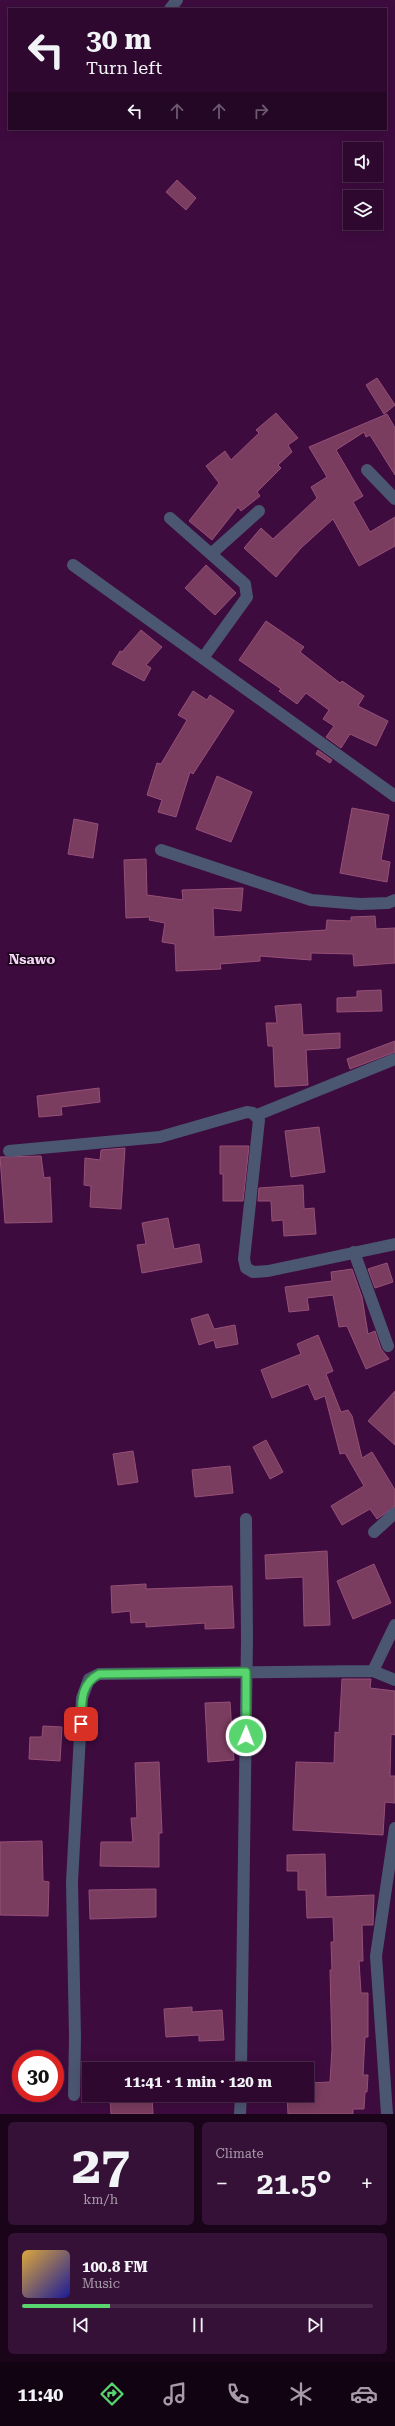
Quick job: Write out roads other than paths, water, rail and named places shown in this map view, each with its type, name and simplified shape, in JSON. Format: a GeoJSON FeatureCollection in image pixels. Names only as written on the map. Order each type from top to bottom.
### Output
{"type":"FeatureCollection","features":[{"type":"Feature","properties":{"kind":"street"},"geometry":{"type":"LineString","coordinates":[[171,8],[177,0]]}},
{"type":"Feature","properties":{"kind":"street"},"geometry":{"type":"LineString","coordinates":[[367,470],[395,500]]}},
{"type":"Feature","properties":{"kind":"street"},"geometry":{"type":"LineString","coordinates":[[211,554],[259,511]]}},
{"type":"Feature","properties":{"kind":"street"},"geometry":{"type":"LineString","coordinates":[[170,518],[245,584],[247,597],[203,658]]}},
{"type":"Feature","properties":{"kind":"street"},"geometry":{"type":"LineString","coordinates":[[73,565],[395,796]]}},
{"type":"Feature","properties":{"kind":"street"},"geometry":{"type":"LineString","coordinates":[[161,850],[311,900],[360,904],[388,903],[395,900]]}},
{"type":"Feature","properties":{"kind":"street"},"geometry":{"type":"LineString","coordinates":[[257,1116],[395,1059]]}},
{"type":"Feature","properties":{"kind":"street"},"geometry":{"type":"LineString","coordinates":[[9,1151],[146,1139],[247,1112],[253,1112],[259,1120],[244,1259],[246,1268],[253,1272],[268,1272],[395,1244]]}},
{"type":"Feature","properties":{"kind":"street"},"geometry":{"type":"LineString","coordinates":[[354,1252],[388,1346]]}},
{"type":"Feature","properties":{"kind":"street"},"geometry":{"type":"LineString","coordinates":[[374,1532],[395,1513]]}},
{"type":"Feature","properties":{"kind":"street"},"geometry":{"type":"LineString","coordinates":[[241,2062],[246,1672],[246,1519]]}},
{"type":"Feature","properties":{"kind":"street"},"geometry":{"type":"LineString","coordinates":[[373,1671],[395,1625]]}},
{"type":"Feature","properties":{"kind":"street"},"geometry":{"type":"LineString","coordinates":[[74,2095],[75,2037],[72,1882],[84,1688],[89,1679],[99,1674],[373,1671],[395,1680]]}},
{"type":"Feature","properties":{"kind":"street"},"geometry":{"type":"LineString","coordinates":[[387,2114],[376,1956],[395,1828]]}},
{"type":"Feature","properties":{"kind":"street"},"geometry":{"type":"LineString","coordinates":[[240,2114],[241,2102]]}},
{"type":"Feature","properties":{"kind":"district","name":"Nsawo"},"geometry":{"type":"Point","coordinates":[32,959]}}]}
